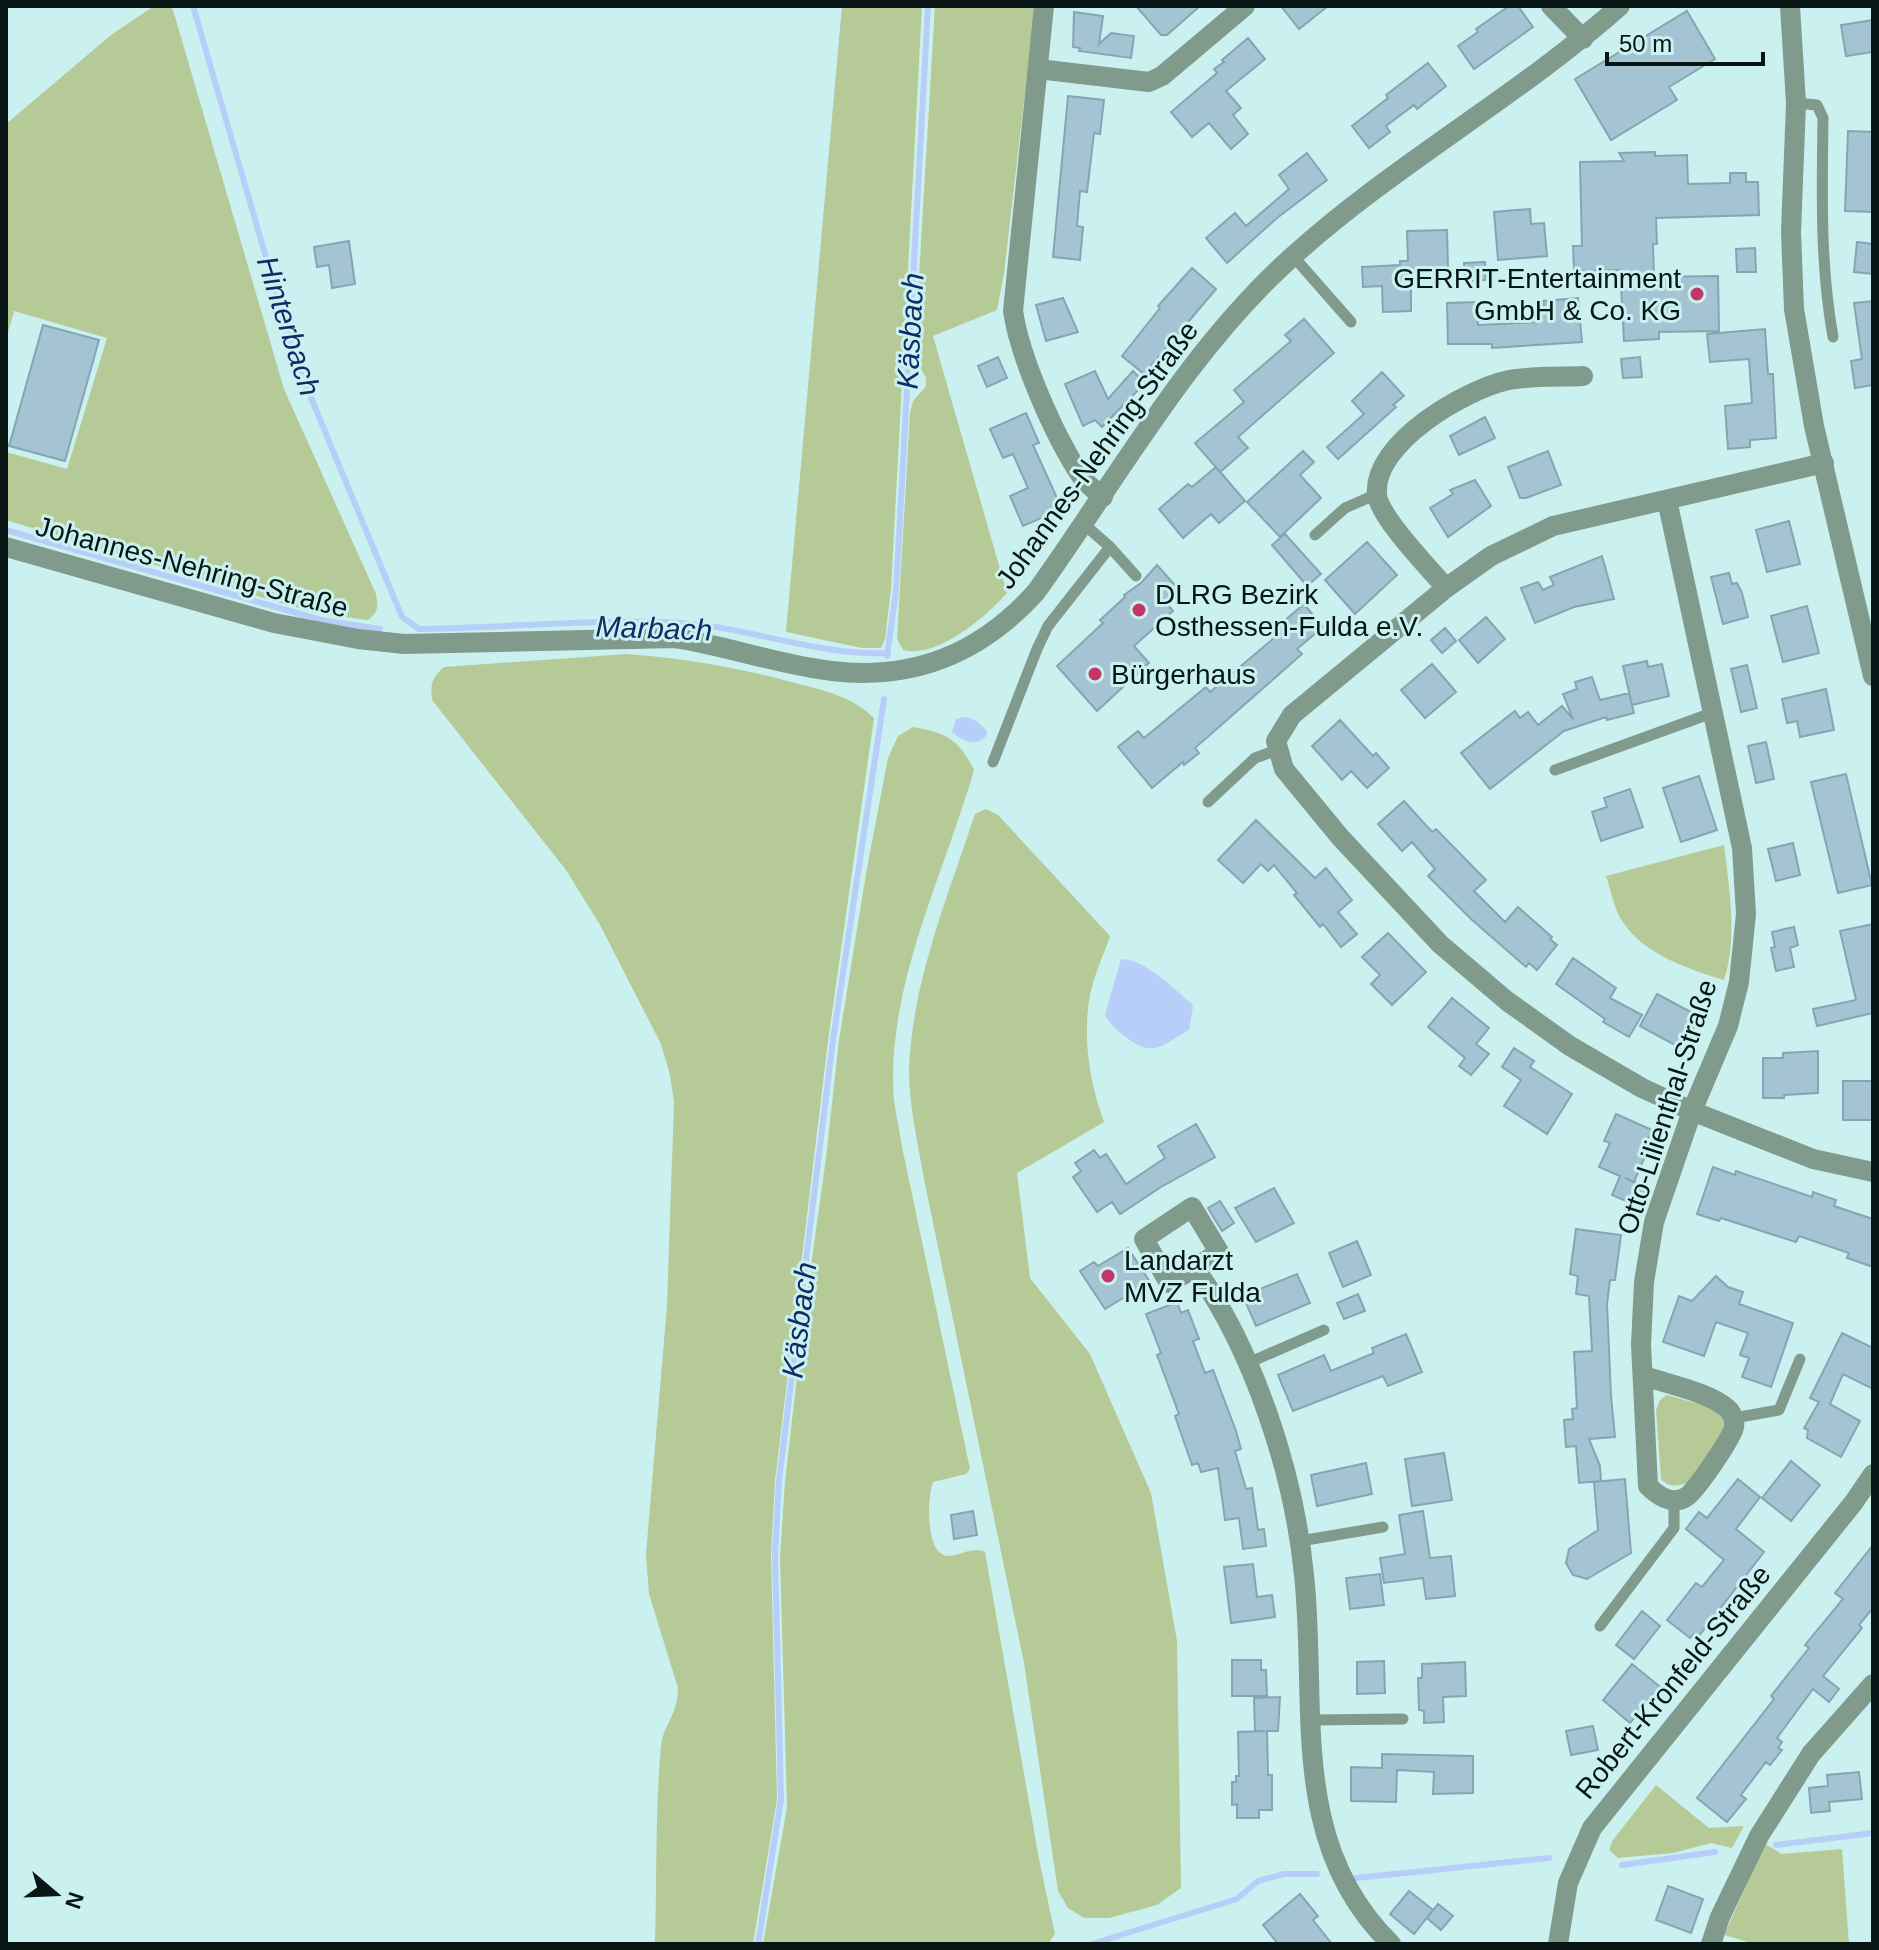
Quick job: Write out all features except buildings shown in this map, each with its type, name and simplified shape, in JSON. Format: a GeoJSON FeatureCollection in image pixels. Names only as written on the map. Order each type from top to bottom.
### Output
{"type":"FeatureCollection","features":[{"type":"Feature","properties":{"kind":"street"},"geometry":{"type":"LineString","coordinates":[[1044,6],[1013,311],[1021,350],[1053,422],[1082,479],[1103,497]]}},
{"type":"Feature","properties":{"kind":"street"},"geometry":{"type":"LineString","coordinates":[[1038,69],[1149,82],[1162,76],[1245,6]]}},
{"type":"Feature","properties":{"kind":"street"},"geometry":{"type":"LineString","coordinates":[[1551,6],[1583,39]]}},
{"type":"Feature","properties":{"kind":"street","name":"Johannes-Nehring-Straße"},"geometry":{"type":"LineString","coordinates":[[6,547],[274,623],[358,639],[404,644],[675,638],[832,671],[867,673],[902,670],[930,663],[965,650],[1014,617],[1085,525],[1195,363],[1244,305],[1293,256],[1376,189],[1583,39],[1620,6]]}},
{"type":"Feature","properties":{"kind":"street"},"geometry":{"type":"LineString","coordinates":[[1790,6],[1796,103],[1791,232],[1794,309],[1814,426],[1869,644],[1873,676]]}},
{"type":"Feature","properties":{"kind":"street"},"geometry":{"type":"LineString","coordinates":[[1446,588],[1382,512],[1377,494],[1380,474],[1393,451],[1436,413],[1475,391],[1510,380],[1583,376]]}},
{"type":"Feature","properties":{"kind":"street"},"geometry":{"type":"LineString","coordinates":[[1824,463],[1553,526],[1491,556],[1446,588],[1292,715],[1276,741],[1284,769],[1340,837],[1440,944],[1507,1001],[1570,1046],[1642,1088],[1813,1159],[1873,1172]]}},
{"type":"Feature","properties":{"kind":"street","name":"Otto-Lilienthal-Straße"},"geometry":{"type":"LineString","coordinates":[[1667,500],[1742,848],[1746,914],[1739,982],[1728,1026],[1692,1111],[1654,1222],[1644,1282],[1641,1345],[1648,1486],[1658,1496],[1674,1500]]}},
{"type":"Feature","properties":{"kind":"street"},"geometry":{"type":"LineString","coordinates":[[1195,1268],[1210,1289],[1248,1363],[1289,1491],[1300,1541],[1308,1619],[1316,1797],[1335,1861],[1354,1897],[1391,1944]]}},
{"type":"Feature","properties":{"kind":"street"},"geometry":{"type":"LineString","coordinates":[[1644,1376],[1715,1400],[1734,1418],[1735,1426],[1728,1443],[1686,1497],[1674,1500]]}},
{"type":"Feature","properties":{"kind":"street","name":"Robert-Kronfeld-Straße"},"geometry":{"type":"LineString","coordinates":[[1558,1944],[1568,1883],[1592,1828],[1854,1502],[1873,1474]]}},
{"type":"Feature","properties":{"kind":"street"},"geometry":{"type":"LineString","coordinates":[[1711,1944],[1720,1917],[1759,1836],[1811,1754],[1873,1684]]}},
{"type":"Feature","properties":{"kind":"lane"},"geometry":{"type":"LineString","coordinates":[[1796,103],[1817,105],[1823,118],[1822,232],[1826,296],[1833,337]]}},
{"type":"Feature","properties":{"kind":"lane"},"geometry":{"type":"LineString","coordinates":[[1293,256],[1351,322]]}},
{"type":"Feature","properties":{"kind":"lane"},"geometry":{"type":"LineString","coordinates":[[1315,535],[1345,508],[1377,494]]}},
{"type":"Feature","properties":{"kind":"lane"},"geometry":{"type":"LineString","coordinates":[[1085,525],[1136,576]]}},
{"type":"Feature","properties":{"kind":"lane"},"geometry":{"type":"LineString","coordinates":[[993,762],[1048,626],[1110,547]]}},
{"type":"Feature","properties":{"kind":"lane"},"geometry":{"type":"LineString","coordinates":[[1555,770],[1712,713]]}},
{"type":"Feature","properties":{"kind":"lane"},"geometry":{"type":"LineString","coordinates":[[1208,802],[1255,758],[1277,750]]}},
{"type":"Feature","properties":{"kind":"lane"},"geometry":{"type":"LineString","coordinates":[[1248,1363],[1324,1330]]}},
{"type":"Feature","properties":{"kind":"lane"},"geometry":{"type":"LineString","coordinates":[[1734,1418],[1779,1410],[1800,1359]]}},
{"type":"Feature","properties":{"kind":"lane"},"geometry":{"type":"LineString","coordinates":[[1600,1626],[1674,1528],[1674,1500]]}},
{"type":"Feature","properties":{"kind":"lane"},"geometry":{"type":"LineString","coordinates":[[1300,1541],[1383,1527]]}},
{"type":"Feature","properties":{"kind":"lane"},"geometry":{"type":"LineString","coordinates":[[1311,1720],[1403,1719]]}},
{"type":"Feature","properties":{"kind":"green space"},"geometry":{"type":"Polygon","coordinates":[[[154,6],[169,6],[173,10],[284,389],[376,594],[377,608],[368,620],[322,614],[280,603],[6,520],[6,452],[67,469],[107,338],[14,311],[6,340],[6,124],[111,35],[154,6]]]}},
{"type":"Feature","properties":{"kind":"green space"},"geometry":{"type":"Polygon","coordinates":[[[842,6],[922,6],[891,589],[885,639],[881,648],[862,648],[786,632],[842,6]]]}},
{"type":"Feature","properties":{"kind":"green space"},"geometry":{"type":"Polygon","coordinates":[[[935,6],[1035,6],[1004,274],[997,310],[933,336],[1007,593],[960,634],[931,648],[916,651],[903,650],[897,639],[910,413],[913,401],[926,386],[926,378],[919,365],[916,326],[935,6]]]}},
{"type":"Feature","properties":{"kind":"green space"},"geometry":{"type":"Polygon","coordinates":[[[627,654],[709,664],[813,688],[846,699],[874,718],[828,1041],[775,1481],[771,1554],[777,1799],[753,1944],[655,1944],[661,1746],[676,1705],[678,1688],[649,1594],[646,1554],[667,1305],[674,1102],[670,1075],[661,1044],[600,925],[566,870],[431,695],[434,678],[444,667],[627,654]]]}},
{"type":"Feature","properties":{"kind":"green space"},"geometry":{"type":"Polygon","coordinates":[[[913,727],[950,739],[963,751],[974,770],[907,974],[898,1016],[894,1058],[894,1100],[901,1142],[970,1469],[966,1474],[933,1482],[930,1525],[935,1546],[941,1553],[948,1556],[976,1550],[985,1552],[1055,1934],[1048,1944],[763,1944],[787,1807],[780,1556],[803,1323],[839,1040],[867,868],[888,758],[898,736],[913,727]]]}},
{"type":"Feature","properties":{"kind":"green space"},"geometry":{"type":"Polygon","coordinates":[[[986,809],[998,815],[1110,936],[1090,993],[1087,1016],[1087,1047],[1104,1122],[1017,1173],[1030,1278],[1090,1354],[1151,1493],[1177,1641],[1181,1888],[1157,1905],[1109,1918],[1084,1918],[1068,1908],[1058,1891],[1024,1663],[924,1179],[910,1097],[912,1037],[924,972],[975,814],[986,809]]]}},
{"type":"Feature","properties":{"kind":"green space"},"geometry":{"type":"Polygon","coordinates":[[[1724,845],[1730,896],[1731,947],[1724,980],[1668,959],[1632,934],[1615,906],[1606,876],[1724,845]]]}},
{"type":"Feature","properties":{"kind":"green space"},"geometry":{"type":"Polygon","coordinates":[[[1667,1395],[1720,1410],[1726,1420],[1726,1429],[1691,1482],[1679,1485],[1668,1484],[1661,1479],[1656,1410],[1660,1400],[1667,1395]]]}},
{"type":"Feature","properties":{"kind":"green space"},"geometry":{"type":"Polygon","coordinates":[[[1656,1785],[1709,1828],[1744,1826],[1732,1848],[1711,1843],[1673,1853],[1618,1858],[1609,1850],[1613,1840],[1656,1785]]]}},
{"type":"Feature","properties":{"kind":"green space"},"geometry":{"type":"Polygon","coordinates":[[[1765,1844],[1782,1854],[1842,1849],[1849,1944],[1755,1944],[1724,1935],[1765,1844]]]}},
{"type":"Feature","properties":{"kind":"water"},"geometry":{"type":"Polygon","coordinates":[[[966,717],[977,721],[987,731],[982,740],[969,742],[952,732],[956,719],[966,717]]]}},
{"type":"Feature","properties":{"kind":"water"},"geometry":{"type":"Polygon","coordinates":[[[1121,959],[1149,969],[1191,1003],[1189,1030],[1151,1048],[1136,1044],[1112,1025],[1105,1015],[1121,959]]]}},
{"type":"Feature","properties":{"kind":"waterway","name":"Hinterbach"},"geometry":{"type":"LineString","coordinates":[[193,6],[297,364],[402,617],[419,629],[617,622],[682,623],[836,650],[888,653]]}},
{"type":"Feature","properties":{"kind":"waterway","name":"Käsbach"},"geometry":{"type":"LineString","coordinates":[[887,656],[896,591],[928,6]]}},
{"type":"Feature","properties":{"kind":"waterway","name":"Marbach"},"geometry":{"type":"LineString","coordinates":[[6,530],[321,620],[380,629]]}},
{"type":"Feature","properties":{"kind":"waterway","name":"Käsbach"},"geometry":{"type":"LineString","coordinates":[[758,1944],[781,1799],[775,1555],[779,1481],[833,1040],[884,699]]}},
{"type":"Feature","properties":{"kind":"waterway"},"geometry":{"type":"LineString","coordinates":[[1776,1845],[1873,1833]]}},
{"type":"Feature","properties":{"kind":"waterway"},"geometry":{"type":"LineString","coordinates":[[1622,1865],[1715,1852]]}},
{"type":"Feature","properties":{"kind":"waterway"},"geometry":{"type":"LineString","coordinates":[[1356,1878],[1549,1858]]}},
{"type":"Feature","properties":{"kind":"waterway"},"geometry":{"type":"LineString","coordinates":[[1092,1944],[1237,1899],[1258,1881],[1284,1874],[1317,1874]]}},
{"type":"Feature","properties":{"kind":"place","name":"GERRIT-Entertainment GmbH & Co. KG"},"geometry":{"type":"Point","coordinates":[1697,294]}},
{"type":"Feature","properties":{"kind":"place","name":"DLRG Bezirk Osthessen-Fulda e.V."},"geometry":{"type":"Point","coordinates":[1139,610]}},
{"type":"Feature","properties":{"kind":"place","name":"Bürgerhaus"},"geometry":{"type":"Point","coordinates":[1095,674]}},
{"type":"Feature","properties":{"kind":"place","name":"Landarzt MVZ Fulda"},"geometry":{"type":"Point","coordinates":[1108,1276]}}]}
